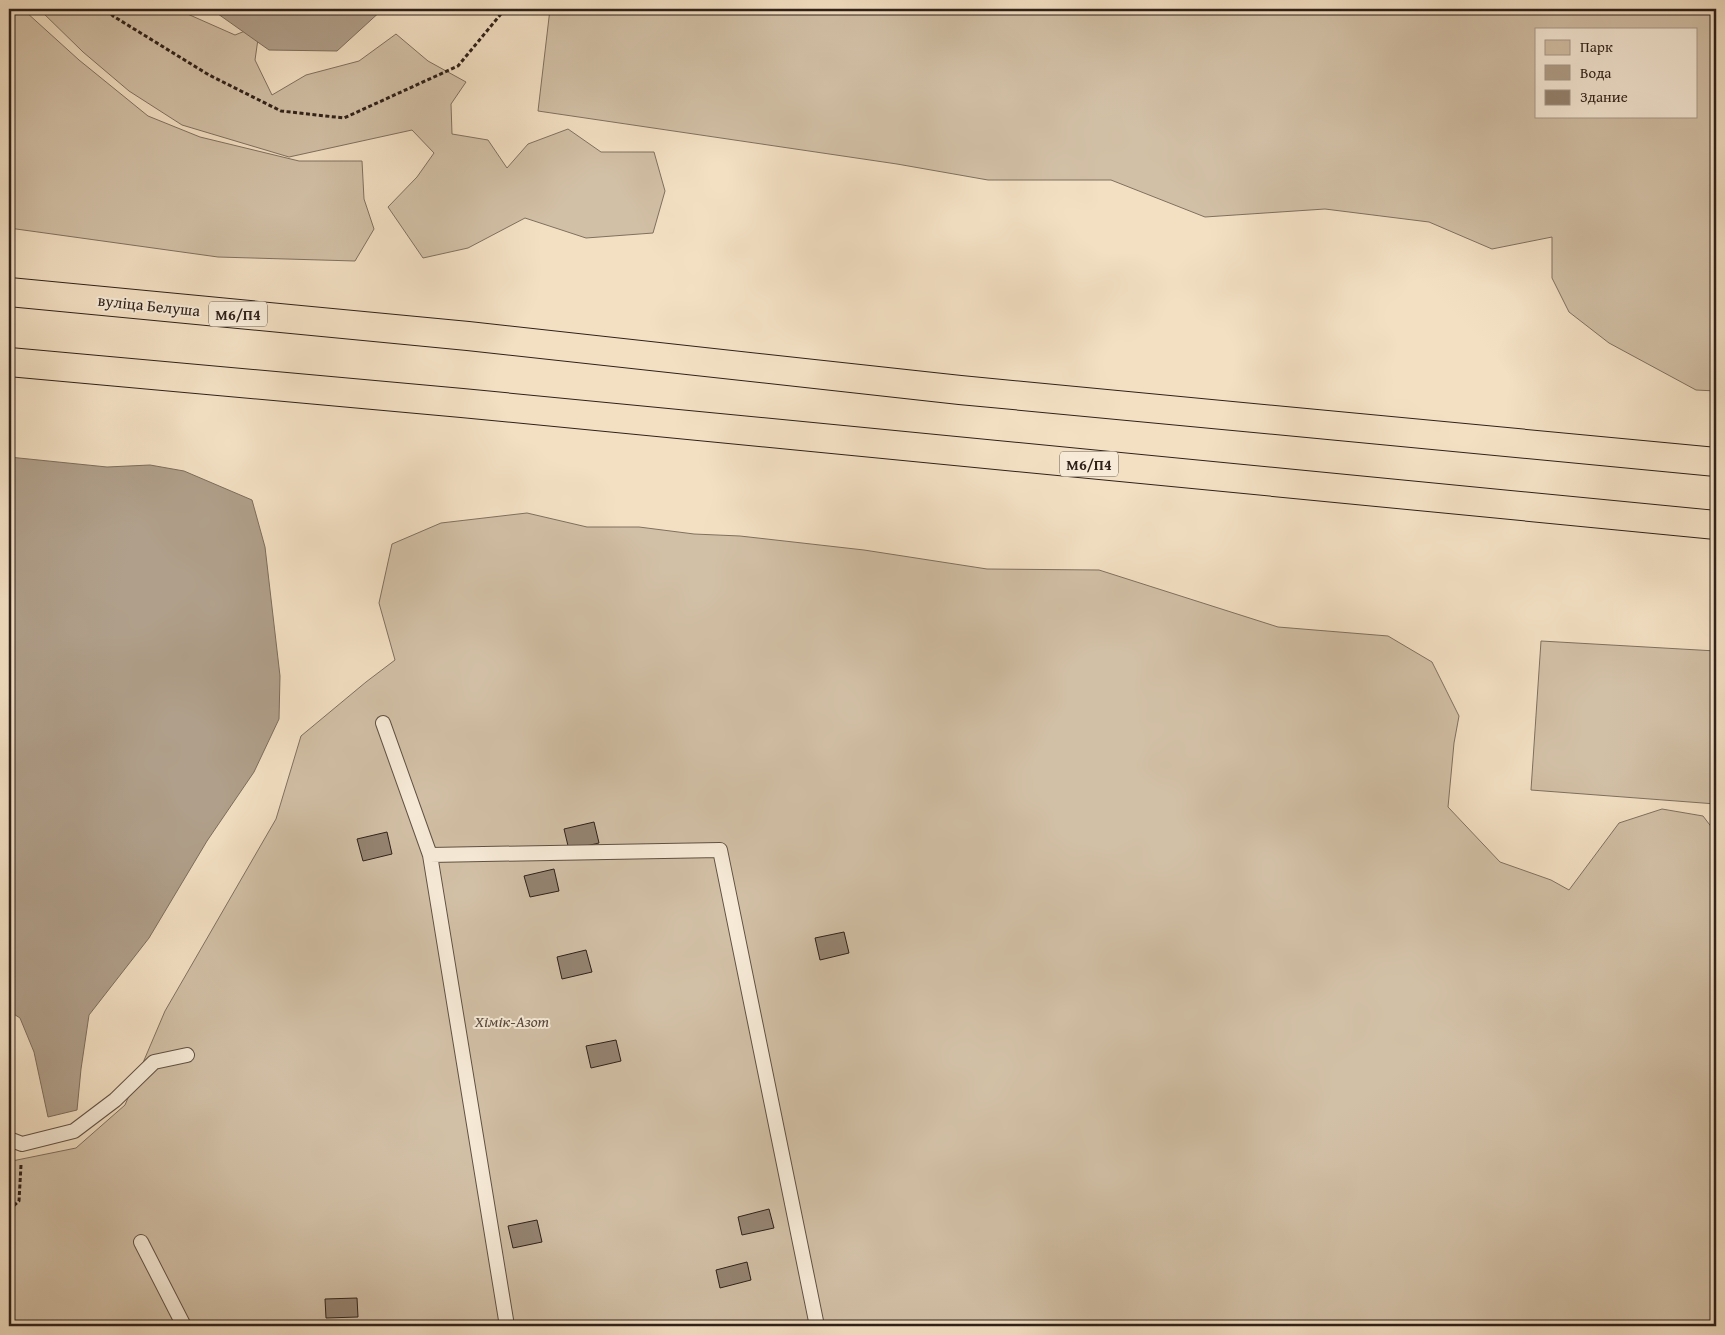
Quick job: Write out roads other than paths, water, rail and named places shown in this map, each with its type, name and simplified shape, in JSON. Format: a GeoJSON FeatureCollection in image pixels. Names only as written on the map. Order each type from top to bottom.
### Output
{"type":"FeatureCollection","features":[{"type":"Feature","properties":{"kind":"highway","name":"вуліца Белуша"},"geometry":{"type":"LineString","coordinates":[[9,292],[468,336],[960,390],[1716,462]]}},
{"type":"Feature","properties":{"kind":"highway","name":"М6/П4"},"geometry":{"type":"LineString","coordinates":[[9,362],[462,403],[1716,525]]}},
{"type":"Feature","properties":{"kind":"lane"},"geometry":{"type":"LineString","coordinates":[[383,722],[430,855],[507,1326]]}},
{"type":"Feature","properties":{"kind":"lane"},"geometry":{"type":"LineString","coordinates":[[430,855],[720,850],[817,1326]]}},
{"type":"Feature","properties":{"kind":"lane"},"geometry":{"type":"LineString","coordinates":[[15,1141],[74,1131],[115,1100],[154,1062],[187,1055]]}},
{"type":"Feature","properties":{"kind":"lane"},"geometry":{"type":"LineString","coordinates":[[141,1242],[184,1326]]}},
{"type":"Feature","properties":{"kind":"water"},"geometry":{"type":"Polygon","coordinates":[[[211,9],[383,9],[337,51],[269,50],[211,9]]]}},
{"type":"Feature","properties":{"kind":"water"},"geometry":{"type":"Polygon","coordinates":[[[9,457],[107,467],[150,465],[184,471],[252,500],[265,547],[280,676],[279,719],[254,772],[207,841],[149,938],[89,1015],[77,1110],[48,1117],[34,1052],[20,1018],[9,1011],[9,457]]]}},
{"type":"Feature","properties":{"kind":"park label","name":"Хімік-Азот"},"geometry":{"type":"Point","coordinates":[512,1021]}}]}
